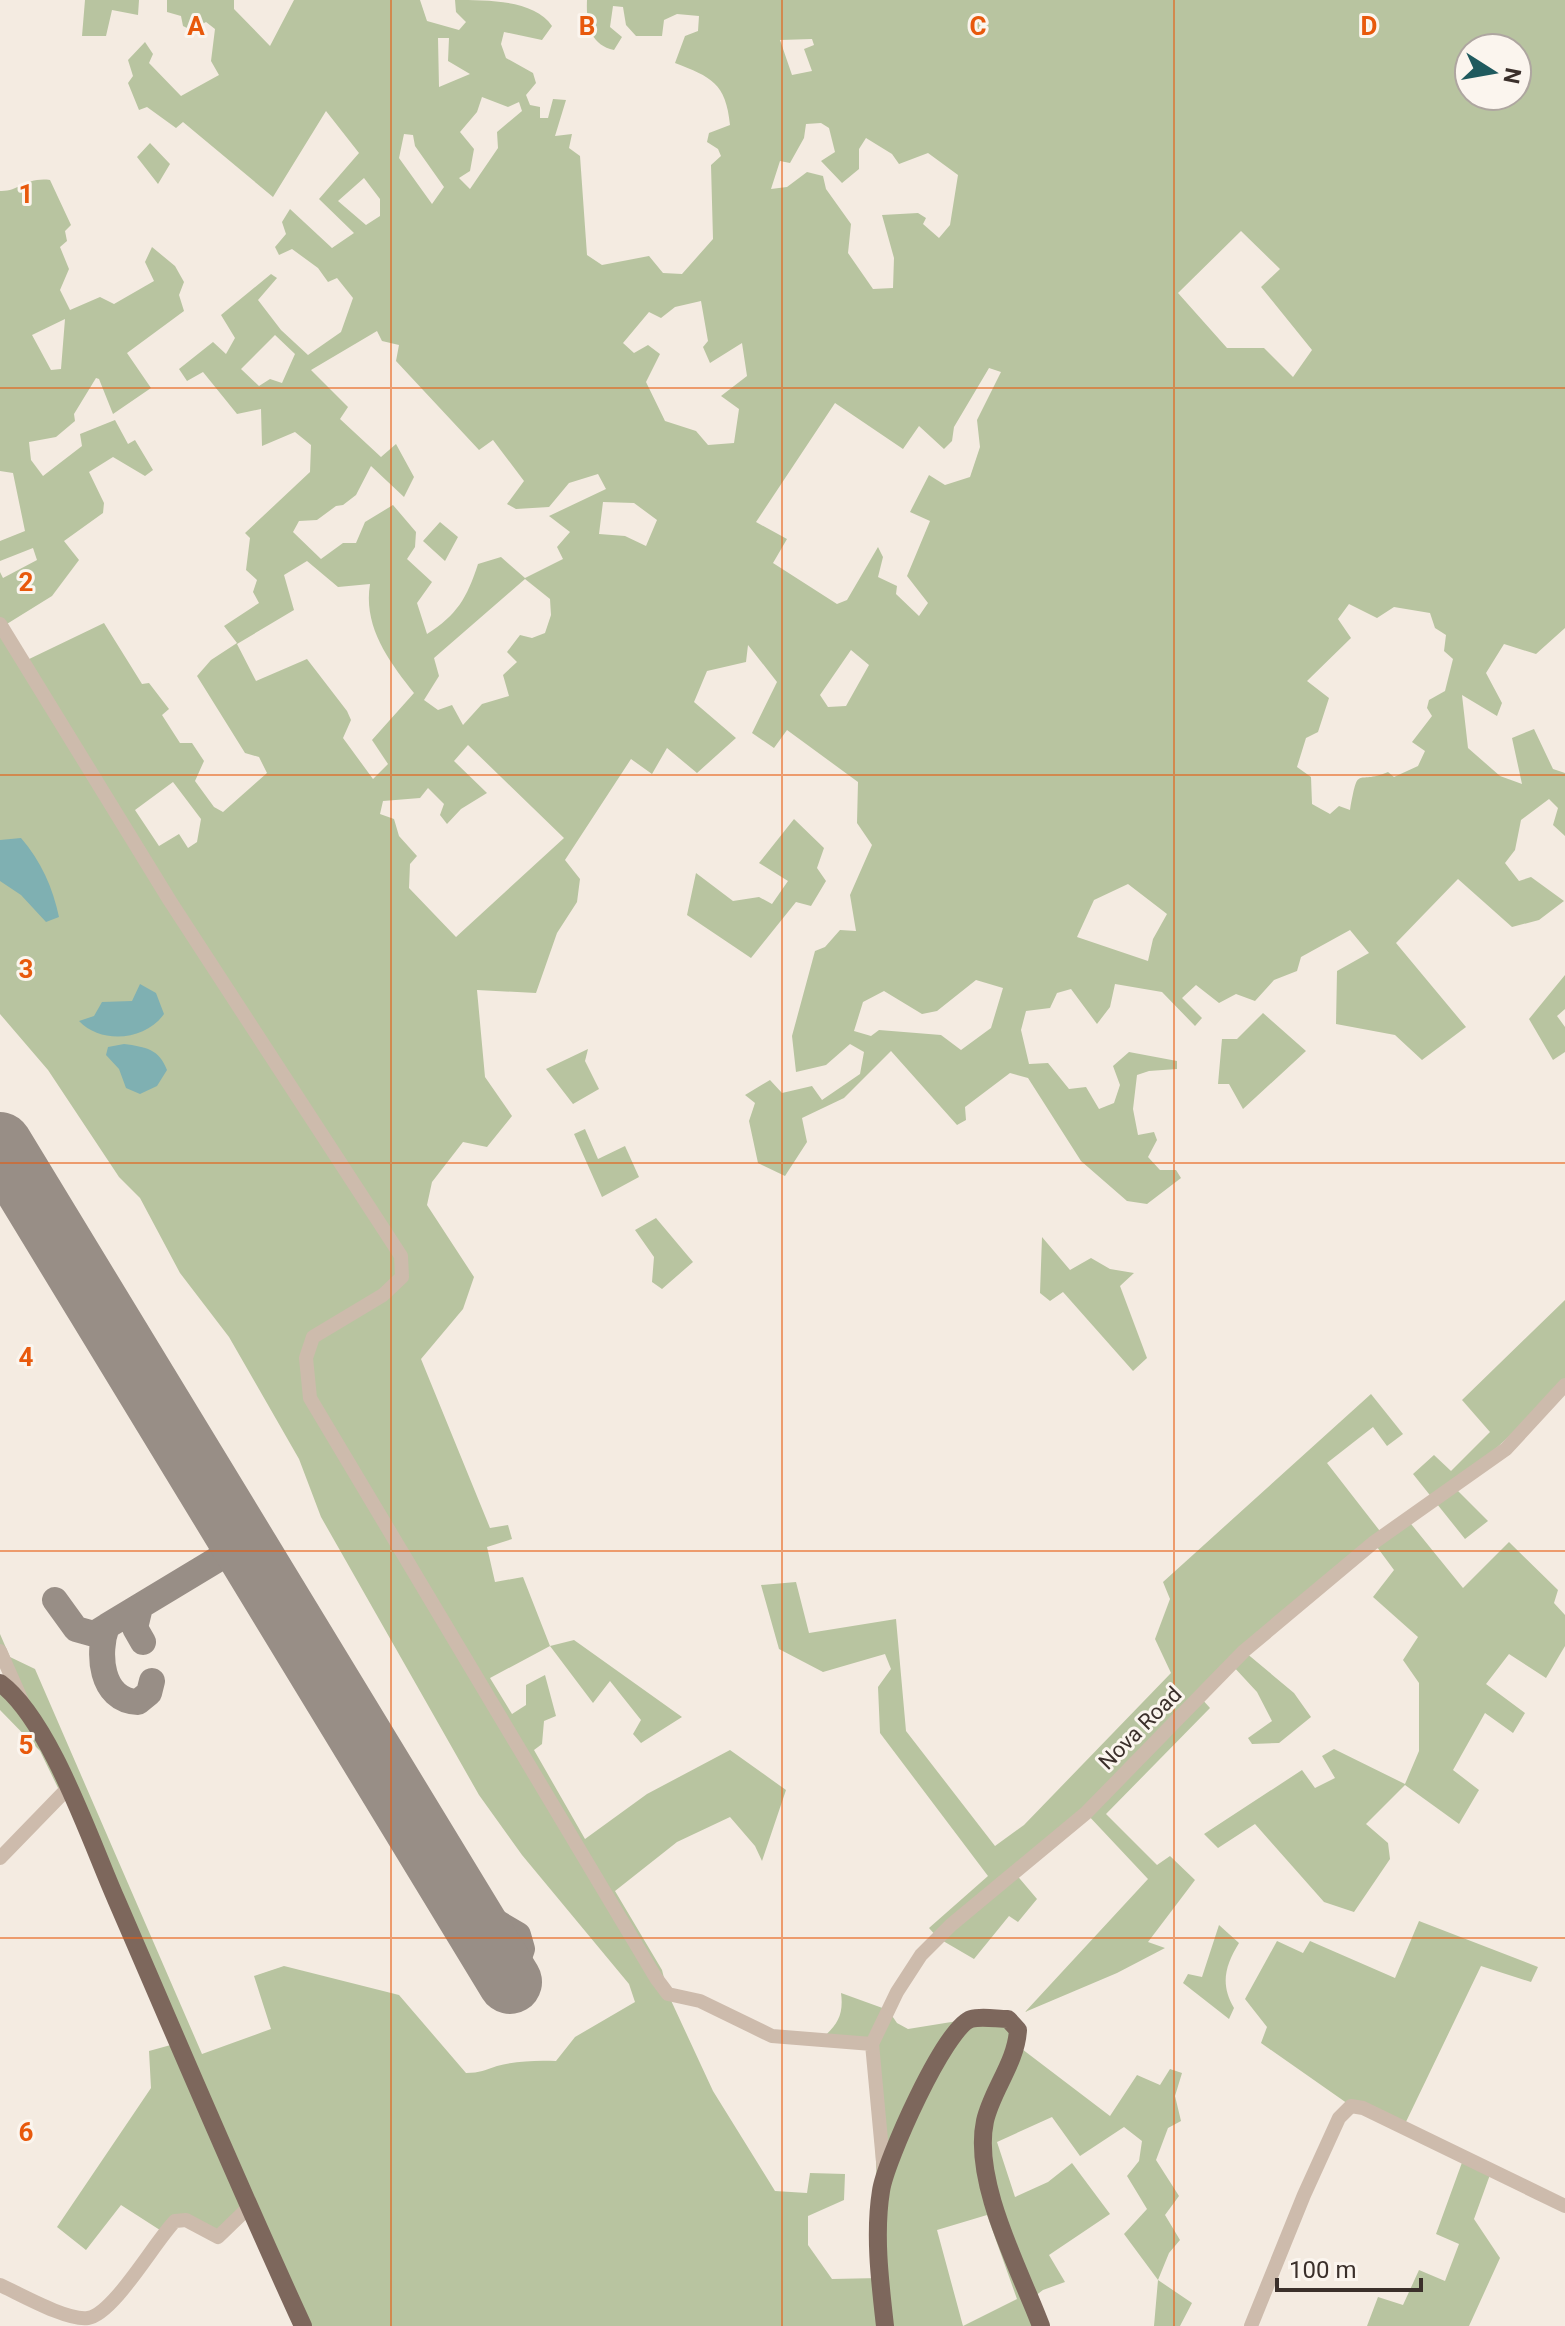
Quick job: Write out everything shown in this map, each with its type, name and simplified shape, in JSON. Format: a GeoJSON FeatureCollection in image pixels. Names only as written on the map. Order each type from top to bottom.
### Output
{"type":"FeatureCollection","features":[{"type":"Feature","properties":{"kind":"main road"},"geometry":{"type":"LineString","coordinates":[[0,1683],[24,1703],[68,1788],[248,2208],[303,2326]]}},
{"type":"Feature","properties":{"kind":"main road"},"geometry":{"type":"LineString","coordinates":[[885,2326],[879,2211],[884,2172],[898,2137],[954,2032],[970,2019],[1008,2019],[1018,2030],[1017,2046],[985,2122],[984,2154],[989,2190],[1041,2326]]}},
{"type":"Feature","properties":{"kind":"street"},"geometry":{"type":"LineString","coordinates":[[0,624],[170,901],[401,1256],[402,1277],[383,1295],[313,1337],[306,1358],[310,1398],[656,1978],[668,1994],[700,2001],[772,2036],[872,2044],[884,2172]]}},
{"type":"Feature","properties":{"kind":"street","name":"Nova Road"},"geometry":{"type":"LineString","coordinates":[[872,2044],[897,1992],[921,1955],[951,1925],[1086,1813],[1244,1651],[1373,1543],[1506,1449],[1565,1385]]}},
{"type":"Feature","properties":{"kind":"street"},"geometry":{"type":"LineString","coordinates":[[0,1651],[24,1703]]}},
{"type":"Feature","properties":{"kind":"street"},"geometry":{"type":"LineString","coordinates":[[0,1858],[68,1788]]}},
{"type":"Feature","properties":{"kind":"street"},"geometry":{"type":"LineString","coordinates":[[1251,2326],[1339,2118],[1351,2106],[1363,2108],[1565,2206]]}},
{"type":"Feature","properties":{"kind":"street"},"geometry":{"type":"LineString","coordinates":[[0,2285],[64,2314],[87,2319],[100,2313],[132,2278],[163,2232],[175,2221],[186,2220],[218,2237],[248,2208]]}},
{"type":"Feature","properties":{"kind":"green space"},"geometry":{"type":"Polygon","coordinates":[[[85,0],[139,0],[138,15],[112,10],[106,36],[82,36],[85,0]]]}},
{"type":"Feature","properties":{"kind":"green space"},"geometry":{"type":"Polygon","coordinates":[[[167,0],[234,0],[234,9],[270,46],[294,0],[420,0],[427,21],[459,30],[466,22],[456,12],[455,0],[510,3],[534,11],[552,26],[542,40],[504,32],[501,44],[506,58],[533,73],[536,83],[526,95],[530,105],[540,107],[540,118],[548,118],[553,99],[566,100],[555,136],[572,134],[569,148],[580,156],[587,255],[602,265],[649,256],[663,273],[682,274],[713,239],[711,165],[721,156],[718,149],[707,142],[709,133],[730,125],[725,100],[714,84],[675,63],[685,36],[698,31],[699,16],[677,14],[664,20],[662,36],[636,36],[626,25],[623,7],[613,6],[610,27],[622,37],[614,50],[600,43],[591,32],[587,0],[1565,0],[1565,628],[1536,654],[1504,644],[1486,673],[1502,703],[1497,716],[1462,695],[1468,748],[1500,776],[1522,784],[1512,738],[1534,729],[1553,769],[1565,773],[1565,836],[1553,825],[1558,808],[1549,799],[1521,820],[1515,850],[1505,863],[1519,881],[1531,877],[1564,901],[1539,920],[1512,927],[1458,879],[1396,943],[1466,1027],[1422,1060],[1395,1035],[1336,1024],[1337,971],[1369,953],[1350,930],[1301,957],[1297,971],[1274,980],[1255,1001],[1236,994],[1219,1003],[1196,985],[1182,998],[1202,1018],[1195,1026],[1162,992],[1115,984],[1110,1007],[1097,1024],[1071,989],[1057,993],[1050,1008],[1026,1011],[1021,1030],[1029,1064],[1048,1063],[1069,1089],[1086,1087],[1099,1109],[1114,1103],[1120,1085],[1113,1066],[1129,1052],[1177,1061],[1177,1069],[1137,1075],[1133,1109],[1138,1135],[1154,1132],[1157,1140],[1148,1157],[1160,1170],[1176,1170],[1181,1178],[1147,1204],[1127,1201],[1081,1161],[1028,1078],[1010,1073],[965,1107],[966,1120],[957,1125],[891,1051],[844,1098],[802,1118],[807,1142],[785,1176],[758,1163],[749,1121],[755,1103],[745,1095],[770,1080],[782,1093],[812,1086],[822,1100],[860,1074],[864,1052],[850,1044],[826,1065],[796,1072],[792,1036],[815,951],[825,947],[840,930],[856,931],[850,895],[872,845],[857,823],[858,782],[787,730],[774,748],[752,733],[777,682],[748,645],[746,662],[707,671],[694,702],[736,738],[697,773],[667,748],[652,774],[631,759],[565,860],[580,879],[577,902],[557,933],[536,993],[477,990],[485,1077],[512,1116],[487,1147],[463,1142],[432,1182],[427,1205],[474,1277],[463,1309],[421,1359],[490,1528],[508,1525],[512,1539],[487,1547],[495,1582],[523,1577],[550,1646],[490,1678],[512,1714],[526,1705],[526,1685],[545,1675],[556,1716],[544,1721],[542,1744],[534,1750],[585,1839],[647,1794],[730,1750],[786,1790],[762,1861],[755,1846],[730,1817],[677,1842],[615,1891],[662,1970],[668,1994],[713,2091],[775,2191],[807,2193],[810,2173],[845,2174],[844,2200],[808,2216],[808,2245],[832,2279],[880,2278],[872,2045],[821,2039],[838,2019],[841,1993],[888,2010],[897,2023],[908,2029],[970,2019],[1008,2019],[1018,2046],[1110,2116],[1137,2075],[1160,2085],[1170,2069],[1182,2073],[1175,2096],[1181,2121],[1168,2128],[1156,2160],[1179,2196],[1165,2215],[1180,2240],[1169,2253],[1158,2280],[1124,2234],[1147,2209],[1127,2176],[1139,2161],[1142,2141],[1124,2127],[1080,2156],[1052,2117],[997,2142],[1015,2197],[1048,2182],[1072,2163],[1110,2214],[1049,2255],[1065,2282],[1043,2290],[1031,2299],[1041,2326],[963,2326],[303,2326],[248,2209],[218,2237],[186,2220],[163,2232],[121,2205],[86,2250],[57,2227],[151,2088],[149,2051],[178,2043],[68,1789],[61,1794],[40,1751],[0,1710],[0,1683],[22,1701],[0,1651],[0,1634],[10,1657],[35,1669],[202,2054],[271,2029],[254,1976],[284,1966],[399,1995],[466,2073],[519,2062],[556,2061],[575,2037],[635,2002],[629,1984],[522,1855],[479,1795],[321,1517],[299,1459],[229,1337],[180,1273],[140,1198],[119,1177],[48,1070],[0,1014],[0,572],[3,578],[37,560],[33,548],[0,561],[0,541],[25,531],[13,473],[0,471],[0,191],[34,181],[50,180],[71,225],[65,231],[67,241],[60,247],[69,269],[60,290],[70,310],[100,297],[114,304],[154,281],[145,262],[152,247],[175,266],[184,282],[179,295],[184,311],[127,353],[151,388],[113,414],[96,378],[74,414],[75,421],[56,437],[29,442],[31,460],[43,476],[82,446],[80,434],[115,420],[128,444],[135,440],[153,470],[145,476],[113,457],[89,472],[104,503],[103,513],[64,541],[79,560],[52,596],[2,627],[25,661],[104,623],[142,684],[149,683],[169,709],[162,715],[180,743],[192,743],[204,761],[195,781],[214,807],[223,812],[267,773],[259,757],[245,753],[197,676],[211,660],[237,643],[224,626],[259,603],[253,592],[257,580],[246,570],[250,538],[245,533],[310,472],[311,445],[295,432],[262,446],[261,409],[237,414],[203,372],[187,381],[179,369],[213,342],[226,354],[235,338],[221,315],[271,274],[277,278],[258,300],[281,330],[308,355],[341,332],[353,298],[337,278],[328,282],[318,268],[292,249],[279,255],[275,247],[286,234],[282,222],[290,209],[332,248],[354,233],[319,199],[359,153],[326,111],[273,197],[183,122],[176,128],[147,107],[139,110],[128,83],[133,76],[128,60],[145,42],[153,54],[149,63],[181,96],[219,75],[211,61],[215,29],[206,22],[191,30],[183,26],[181,16],[167,12],[167,0]],[[438,38],[439,87],[470,74],[448,61],[449,38],[438,38]],[[812,39],[780,40],[792,75],[812,71],[804,49],[814,45],[812,39]],[[482,97],[477,112],[460,132],[474,149],[470,171],[459,178],[470,189],[498,148],[497,132],[522,111],[519,102],[508,107],[482,97]],[[821,123],[806,124],[804,138],[790,163],[780,161],[771,189],[787,187],[807,172],[823,176],[826,189],[851,224],[848,253],[873,289],[893,288],[894,258],[882,215],[918,213],[926,218],[923,224],[939,238],[950,225],[958,175],[928,153],[899,164],[892,154],[866,138],[859,149],[859,169],[842,183],[821,161],[835,152],[829,128],[821,123]],[[404,134],[399,158],[432,204],[444,187],[415,146],[413,135],[404,134]],[[364,178],[338,201],[366,225],[380,216],[380,199],[364,178]],[[1241,231],[1178,293],[1227,348],[1264,348],[1293,377],[1312,350],[1261,287],[1280,269],[1241,231]],[[701,301],[675,307],[661,318],[649,312],[623,343],[634,353],[648,345],[660,354],[646,382],[665,421],[696,431],[708,445],[734,443],[739,409],[721,396],[747,376],[742,343],[710,363],[703,347],[708,341],[701,301]],[[65,319],[32,335],[51,370],[61,369],[65,319]],[[377,331],[311,370],[348,407],[340,419],[381,457],[396,444],[414,477],[404,497],[371,466],[356,495],[317,520],[299,521],[293,532],[321,559],[343,543],[356,543],[365,522],[393,505],[416,532],[415,547],[407,559],[432,582],[417,603],[427,634],[460,605],[478,564],[501,557],[525,578],[563,559],[557,547],[570,532],[549,516],[606,489],[598,474],[569,483],[549,507],[516,509],[507,504],[524,481],[493,440],[479,450],[396,361],[399,345],[382,341],[377,331]],[[275,335],[241,369],[259,386],[270,379],[282,383],[295,354],[275,335]],[[989,368],[954,427],[952,441],[944,449],[919,426],[903,449],[835,403],[756,522],[787,539],[773,563],[837,604],[847,600],[878,547],[883,557],[878,577],[897,586],[896,594],[919,616],[928,603],[907,576],[930,521],[910,512],[929,475],[945,485],[970,477],[980,447],[977,420],[1001,372],[989,368]],[[603,502],[599,534],[625,536],[646,546],[657,520],[634,503],[603,502]],[[307,561],[284,575],[294,610],[237,644],[256,681],[307,659],[347,711],[351,720],[343,738],[373,779],[388,764],[372,740],[414,693],[387,656],[374,629],[370,615],[370,584],[338,587],[307,561]],[[525,579],[434,658],[439,676],[424,700],[438,710],[452,705],[463,725],[482,704],[509,696],[503,675],[517,662],[507,652],[520,635],[532,638],[545,633],[551,615],[550,599],[525,579]],[[1349,604],[1338,619],[1351,638],[1307,681],[1329,698],[1318,732],[1306,738],[1297,767],[1311,777],[1312,804],[1330,814],[1339,806],[1350,810],[1360,778],[1388,772],[1394,777],[1418,766],[1425,751],[1412,742],[1432,716],[1427,708],[1429,700],[1445,691],[1453,659],[1444,651],[1446,635],[1435,628],[1430,613],[1394,607],[1377,618],[1349,604]],[[851,650],[820,695],[828,707],[846,706],[869,665],[851,650]],[[468,745],[454,761],[487,793],[461,809],[447,824],[440,815],[444,804],[428,788],[420,798],[383,801],[380,814],[394,819],[399,836],[417,856],[410,864],[409,888],[456,937],[564,838],[468,745]],[[173,782],[135,810],[159,846],[179,834],[188,848],[197,842],[201,819],[173,782]],[[1128,884],[1094,900],[1077,937],[1148,961],[1153,939],[1167,914],[1128,884]],[[976,980],[937,1011],[922,1014],[884,991],[863,1002],[854,1031],[871,1036],[879,1030],[941,1035],[961,1050],[991,1028],[1003,988],[976,980]],[[987,2215],[937,2230],[963,2326],[1017,2299],[987,2215]]]}},
{"type":"Feature","properties":{"kind":"green space"},"geometry":{"type":"Polygon","coordinates":[[[150,143],[170,164],[158,184],[137,157],[150,143]]]}},
{"type":"Feature","properties":{"kind":"green space"},"geometry":{"type":"Polygon","coordinates":[[[440,522],[458,537],[445,561],[423,541],[440,522]]]}},
{"type":"Feature","properties":{"kind":"green space"},"geometry":{"type":"Polygon","coordinates":[[[794,819],[824,848],[817,868],[826,881],[811,906],[796,902],[751,958],[687,915],[696,873],[733,901],[759,897],[772,904],[788,881],[759,863],[794,819]]]}},
{"type":"Feature","properties":{"kind":"green space"},"geometry":{"type":"Polygon","coordinates":[[[1565,975],[1565,1009],[1557,1016],[1565,1027],[1565,1052],[1553,1060],[1529,1019],[1565,975]]]}},
{"type":"Feature","properties":{"kind":"green space"},"geometry":{"type":"Polygon","coordinates":[[[1263,1013],[1306,1051],[1243,1109],[1229,1084],[1218,1084],[1222,1039],[1237,1039],[1263,1013]]]}},
{"type":"Feature","properties":{"kind":"green space"},"geometry":{"type":"Polygon","coordinates":[[[588,1049],[585,1061],[599,1089],[573,1104],[546,1069],[588,1049]]]}},
{"type":"Feature","properties":{"kind":"green space"},"geometry":{"type":"Polygon","coordinates":[[[585,1129],[598,1159],[625,1146],[639,1177],[602,1197],[574,1134],[585,1129]]]}},
{"type":"Feature","properties":{"kind":"green space"},"geometry":{"type":"Polygon","coordinates":[[[656,1218],[693,1262],[662,1289],[652,1282],[654,1257],[635,1230],[656,1218]]]}},
{"type":"Feature","properties":{"kind":"green space"},"geometry":{"type":"Polygon","coordinates":[[[1042,1237],[1070,1270],[1091,1258],[1110,1269],[1134,1273],[1120,1286],[1147,1358],[1133,1371],[1063,1292],[1050,1301],[1040,1293],[1042,1237]]]}},
{"type":"Feature","properties":{"kind":"green space"},"geometry":{"type":"Polygon","coordinates":[[[1565,1300],[1565,1385],[1454,1487],[1488,1521],[1465,1539],[1413,1474],[1434,1455],[1451,1471],[1490,1432],[1462,1400],[1565,1300]]]}},
{"type":"Feature","properties":{"kind":"green space"},"geometry":{"type":"Polygon","coordinates":[[[1371,1394],[1403,1434],[1387,1446],[1373,1427],[1327,1463],[1383,1535],[1407,1519],[1463,1588],[1509,1542],[1558,1590],[1554,1603],[1565,1615],[1565,1646],[1546,1678],[1509,1654],[1486,1684],[1525,1713],[1513,1733],[1485,1713],[1453,1770],[1479,1790],[1459,1824],[1405,1785],[1366,1824],[1388,1843],[1390,1859],[1354,1912],[1324,1902],[1255,1824],[1218,1848],[1204,1834],[1302,1770],[1315,1788],[1335,1778],[1322,1756],[1334,1749],[1405,1784],[1419,1751],[1419,1683],[1403,1660],[1418,1637],[1373,1597],[1394,1570],[1374,1543],[1245,1652],[1294,1693],[1311,1717],[1279,1743],[1252,1744],[1248,1738],[1272,1721],[1257,1692],[1232,1665],[1201,1698],[1210,1708],[1106,1814],[1157,1865],[1170,1856],[1195,1880],[1148,1942],[1165,1948],[1117,1973],[1025,2012],[1148,1879],[1086,1813],[1015,1873],[1037,1899],[1018,1922],[1009,1916],[974,1959],[938,1938],[929,1928],[988,1876],[880,1733],[878,1687],[891,1669],[885,1654],[823,1672],[779,1649],[761,1585],[796,1582],[809,1633],[896,1619],[906,1731],[995,1846],[1024,1825],[1171,1673],[1155,1639],[1170,1599],[1163,1582],[1371,1394]]]}},
{"type":"Feature","properties":{"kind":"green space"},"geometry":{"type":"Polygon","coordinates":[[[574,1640],[682,1717],[641,1743],[633,1734],[641,1720],[610,1681],[593,1703],[550,1646],[574,1640]]]}},
{"type":"Feature","properties":{"kind":"green space"},"geometry":{"type":"Polygon","coordinates":[[[1419,1921],[1538,1967],[1531,1982],[1481,1966],[1403,2128],[1351,2106],[1261,2043],[1267,2027],[1245,1999],[1277,1941],[1303,1953],[1310,1941],[1395,1978],[1419,1921]]]}},
{"type":"Feature","properties":{"kind":"green space"},"geometry":{"type":"Polygon","coordinates":[[[1219,1925],[1239,1943],[1226,1975],[1227,1991],[1234,2008],[1229,2019],[1183,1983],[1188,1974],[1202,1977],[1219,1925]]]}},
{"type":"Feature","properties":{"kind":"green space"},"geometry":{"type":"Polygon","coordinates":[[[1464,2157],[1491,2172],[1474,2219],[1500,2258],[1469,2326],[1367,2326],[1378,2297],[1403,2305],[1419,2270],[1445,2281],[1459,2244],[1436,2234],[1464,2157]]]}},
{"type":"Feature","properties":{"kind":"green space"},"geometry":{"type":"Polygon","coordinates":[[[1158,2280],[1192,2303],[1180,2326],[1154,2326],[1158,2280]]]}},
{"type":"Feature","properties":{"kind":"water"},"geometry":{"type":"Polygon","coordinates":[[[21,838],[45,875],[59,917],[46,922],[21,895],[0,881],[0,840],[21,838]]]}},
{"type":"Feature","properties":{"kind":"water"},"geometry":{"type":"Polygon","coordinates":[[[140,984],[156,993],[164,1014],[156,1023],[135,1034],[111,1036],[99,1034],[79,1021],[94,1016],[102,1002],[132,1001],[140,984]]]}},
{"type":"Feature","properties":{"kind":"water"},"geometry":{"type":"Polygon","coordinates":[[[124,1044],[156,1053],[164,1063],[167,1070],[157,1086],[140,1094],[126,1088],[119,1069],[106,1055],[108,1047],[124,1044]]]}},
{"type":"Feature","properties":{"kind":"taxiway"},"geometry":{"type":"LineString","coordinates":[[152,1681],[149,1693],[138,1702],[125,1700],[116,1693],[104,1673],[102,1661],[107,1626],[228,1553],[235,1539],[225,1513]]}},
{"type":"Feature","properties":{"kind":"taxiway"},"geometry":{"type":"LineString","coordinates":[[228,1553],[242,1554],[255,1563]]}},
{"type":"Feature","properties":{"kind":"taxiway"},"geometry":{"type":"LineString","coordinates":[[55,1600],[76,1629],[94,1634],[107,1626]]}},
{"type":"Feature","properties":{"kind":"taxiway"},"geometry":{"type":"LineString","coordinates":[[140,1607],[135,1628],[143,1642]]}},
{"type":"Feature","properties":{"kind":"taxiway"},"geometry":{"type":"LineString","coordinates":[[461,1901],[518,1935],[522,1949],[516,1966],[499,1974],[482,1968],[473,1951],[472,1919]]}},
{"type":"Feature","properties":{"kind":"runway"},"geometry":{"type":"LineString","coordinates":[[0,1144],[510,1982]]}}]}
